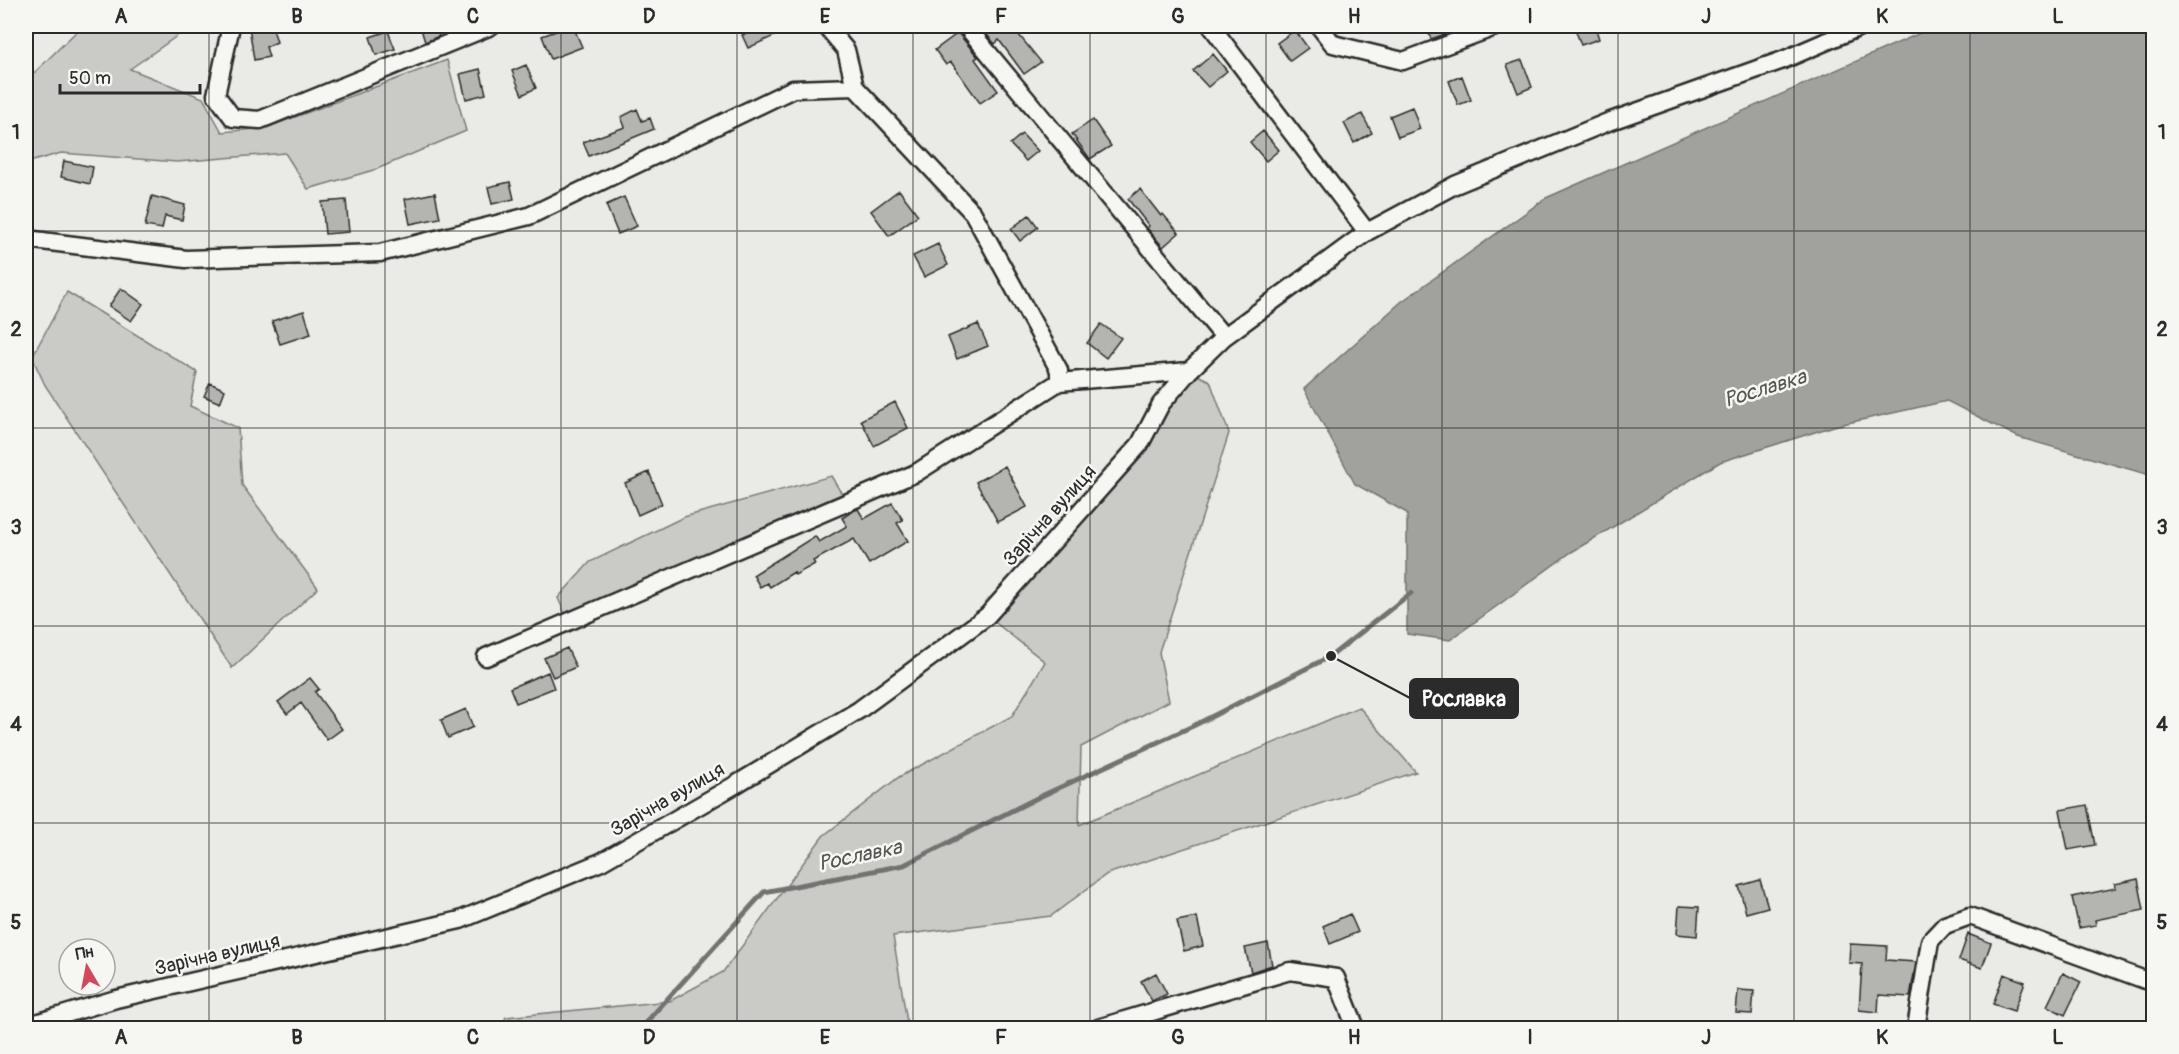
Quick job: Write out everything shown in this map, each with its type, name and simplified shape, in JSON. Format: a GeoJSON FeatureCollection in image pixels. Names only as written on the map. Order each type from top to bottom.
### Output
{"type":"FeatureCollection","features":[{"type":"Feature","properties":{"kind":"street"},"geometry":{"type":"LineString","coordinates":[[231,26],[216,95],[232,118],[260,120],[491,26]]}},
{"type":"Feature","properties":{"kind":"street"},"geometry":{"type":"LineString","coordinates":[[826,26],[846,50],[855,87],[973,213],[1059,370],[1059,382]]}},
{"type":"Feature","properties":{"kind":"street"},"geometry":{"type":"LineString","coordinates":[[966,26],[1224,337]]}},
{"type":"Feature","properties":{"kind":"street"},"geometry":{"type":"LineString","coordinates":[[1211,26],[1367,232]]}},
{"type":"Feature","properties":{"kind":"street"},"geometry":{"type":"LineString","coordinates":[[1319,26],[1333,44],[1403,61],[1498,26]]}},
{"type":"Feature","properties":{"kind":"street","name":"Зарічна вулиця"},"geometry":{"type":"LineString","coordinates":[[26,1026],[116,999],[460,920],[601,862],[859,710],[987,616],[1140,444],[1161,404],[1189,371],[1224,337],[1367,232],[1455,185],[1608,122],[1783,60],[1862,26]]}},
{"type":"Feature","properties":{"kind":"street"},"geometry":{"type":"LineString","coordinates":[[26,239],[186,259],[380,253],[529,216],[793,89],[855,87]]}},
{"type":"Feature","properties":{"kind":"street"},"geometry":{"type":"LineString","coordinates":[[486,657],[916,473],[1059,382],[1189,371]]}},
{"type":"Feature","properties":{"kind":"street"},"geometry":{"type":"LineString","coordinates":[[1916,1029],[1930,941],[1945,925],[1970,916],[2145,980],[2154,981]]}},
{"type":"Feature","properties":{"kind":"street"},"geometry":{"type":"LineString","coordinates":[[1098,1029],[1290,971],[1336,978],[1356,1029]]}},
{"type":"Feature","properties":{"kind":"shaded area"},"geometry":{"type":"Polygon","coordinates":[[[82,26],[191,26],[130,69],[203,98],[222,132],[266,128],[447,60],[466,131],[377,169],[308,189],[285,153],[177,162],[61,153],[26,163],[26,129],[31,76],[82,26]]]}},
{"type":"Feature","properties":{"kind":"shaded area"},"geometry":{"type":"Polygon","coordinates":[[[67,292],[197,372],[190,406],[238,428],[242,485],[318,588],[232,668],[45,385],[32,357],[67,292]]]}},
{"type":"Feature","properties":{"kind":"shaded area"},"geometry":{"type":"Polygon","coordinates":[[[1189,371],[1210,381],[1229,433],[1159,652],[1169,701],[1081,747],[1079,825],[1359,707],[1416,772],[1107,874],[1051,916],[893,936],[908,1028],[500,1028],[506,1017],[670,1001],[723,972],[823,836],[899,777],[1012,716],[1045,662],[987,616],[1140,444],[1189,371]]]}},
{"type":"Feature","properties":{"kind":"shaded area"},"geometry":{"type":"Polygon","coordinates":[[[831,476],[842,494],[565,614],[558,598],[590,562],[684,517],[831,476]]]}},
{"type":"Feature","properties":{"kind":"water"},"geometry":{"type":"Polygon","coordinates":[[[1936,26],[2153,26],[2153,476],[2018,437],[1947,401],[1834,426],[1720,462],[1570,553],[1450,640],[1407,634],[1407,513],[1355,484],[1304,389],[1401,302],[1546,198],[1936,26]]]}},
{"type":"Feature","properties":{"kind":"building"},"geometry":{"type":"Polygon","coordinates":[[[249,26],[258,26],[259,29],[272,26],[277,42],[266,47],[269,57],[254,60],[249,26]]]}},
{"type":"Feature","properties":{"kind":"building"},"geometry":{"type":"Polygon","coordinates":[[[435,26],[439,36],[425,42],[421,29],[435,26]]]}},
{"type":"Feature","properties":{"kind":"building"},"geometry":{"type":"Polygon","coordinates":[[[573,26],[582,47],[551,59],[542,36],[573,26]]]}},
{"type":"Feature","properties":{"kind":"building"},"geometry":{"type":"Polygon","coordinates":[[[763,26],[796,26],[748,48],[742,35],[763,26]]]}},
{"type":"Feature","properties":{"kind":"building"},"geometry":{"type":"Polygon","coordinates":[[[1018,26],[1014,29],[1041,62],[1024,74],[999,40],[995,44],[981,28],[1018,26]]]}},
{"type":"Feature","properties":{"kind":"building"},"geometry":{"type":"Polygon","coordinates":[[[1426,26],[1469,26],[1431,39],[1426,26]]]}},
{"type":"Feature","properties":{"kind":"building"},"geometry":{"type":"Polygon","coordinates":[[[1574,26],[1595,26],[1599,39],[1581,45],[1574,26]]]}},
{"type":"Feature","properties":{"kind":"building"},"geometry":{"type":"Polygon","coordinates":[[[1295,30],[1308,48],[1290,61],[1277,43],[1295,30]]]}},
{"type":"Feature","properties":{"kind":"building"},"geometry":{"type":"Polygon","coordinates":[[[388,31],[395,49],[376,55],[370,37],[388,31]]]}},
{"type":"Feature","properties":{"kind":"building"},"geometry":{"type":"Polygon","coordinates":[[[958,33],[978,57],[975,59],[998,91],[980,103],[951,62],[946,65],[935,50],[958,33]]]}},
{"type":"Feature","properties":{"kind":"building"},"geometry":{"type":"Polygon","coordinates":[[[1213,54],[1227,71],[1208,87],[1193,71],[1213,54]]]}},
{"type":"Feature","properties":{"kind":"building"},"geometry":{"type":"Polygon","coordinates":[[[1522,60],[1532,87],[1518,93],[1507,65],[1522,60]]]}},
{"type":"Feature","properties":{"kind":"building"},"geometry":{"type":"Polygon","coordinates":[[[526,65],[536,88],[522,95],[512,71],[526,65]]]}},
{"type":"Feature","properties":{"kind":"building"},"geometry":{"type":"Polygon","coordinates":[[[480,69],[486,94],[466,99],[460,74],[480,69]]]}},
{"type":"Feature","properties":{"kind":"building"},"geometry":{"type":"Polygon","coordinates":[[[1462,76],[1471,100],[1458,105],[1449,81],[1462,76]]]}},
{"type":"Feature","properties":{"kind":"building"},"geometry":{"type":"Polygon","coordinates":[[[1412,107],[1420,129],[1398,137],[1390,116],[1412,107]]]}},
{"type":"Feature","properties":{"kind":"building"},"geometry":{"type":"Polygon","coordinates":[[[637,109],[642,121],[650,118],[654,129],[589,156],[583,142],[625,127],[621,117],[637,109]]]}},
{"type":"Feature","properties":{"kind":"building"},"geometry":{"type":"Polygon","coordinates":[[[1362,114],[1372,133],[1354,143],[1344,123],[1362,114]]]}},
{"type":"Feature","properties":{"kind":"building"},"geometry":{"type":"Polygon","coordinates":[[[1093,120],[1111,146],[1090,159],[1072,134],[1093,120]]]}},
{"type":"Feature","properties":{"kind":"building"},"geometry":{"type":"Polygon","coordinates":[[[1263,131],[1279,150],[1266,161],[1250,142],[1263,131]]]}},
{"type":"Feature","properties":{"kind":"building"},"geometry":{"type":"Polygon","coordinates":[[[1022,134],[1038,151],[1026,161],[1010,144],[1022,134]]]}},
{"type":"Feature","properties":{"kind":"building"},"geometry":{"type":"Polygon","coordinates":[[[64,161],[93,167],[90,184],[61,177],[64,161]]]}},
{"type":"Feature","properties":{"kind":"building"},"geometry":{"type":"Polygon","coordinates":[[[510,182],[514,199],[492,204],[488,187],[510,182]]]}},
{"type":"Feature","properties":{"kind":"building"},"geometry":{"type":"Polygon","coordinates":[[[1140,189],[1161,216],[1163,214],[1179,233],[1163,247],[1128,199],[1140,189]]]}},
{"type":"Feature","properties":{"kind":"building"},"geometry":{"type":"Polygon","coordinates":[[[899,190],[918,215],[889,236],[871,211],[899,190]]]}},
{"type":"Feature","properties":{"kind":"building"},"geometry":{"type":"Polygon","coordinates":[[[435,193],[440,218],[410,224],[405,199],[435,193]]]}},
{"type":"Feature","properties":{"kind":"building"},"geometry":{"type":"Polygon","coordinates":[[[152,196],[185,205],[182,220],[165,216],[162,229],[145,226],[152,196]]]}},
{"type":"Feature","properties":{"kind":"building"},"geometry":{"type":"Polygon","coordinates":[[[624,197],[637,226],[618,234],[606,205],[624,197]]]}},
{"type":"Feature","properties":{"kind":"building"},"geometry":{"type":"Polygon","coordinates":[[[346,200],[349,232],[325,234],[322,202],[346,200]]]}},
{"type":"Feature","properties":{"kind":"building"},"geometry":{"type":"Polygon","coordinates":[[[1029,215],[1038,227],[1020,241],[1011,229],[1029,215]]]}},
{"type":"Feature","properties":{"kind":"building"},"geometry":{"type":"Polygon","coordinates":[[[938,244],[948,265],[924,277],[913,256],[938,244]]]}},
{"type":"Feature","properties":{"kind":"building"},"geometry":{"type":"Polygon","coordinates":[[[121,288],[143,304],[131,321],[109,306],[121,288]]]}},
{"type":"Feature","properties":{"kind":"building"},"geometry":{"type":"Polygon","coordinates":[[[304,311],[311,334],[280,344],[272,321],[304,311]]]}},
{"type":"Feature","properties":{"kind":"building"},"geometry":{"type":"Polygon","coordinates":[[[978,324],[988,346],[957,359],[948,337],[978,324]]]}},
{"type":"Feature","properties":{"kind":"building"},"geometry":{"type":"Polygon","coordinates":[[[1101,324],[1121,338],[1106,358],[1087,343],[1101,324]]]}},
{"type":"Feature","properties":{"kind":"building"},"geometry":{"type":"Polygon","coordinates":[[[210,383],[225,390],[220,403],[204,396],[210,383]]]}},
{"type":"Feature","properties":{"kind":"building"},"geometry":{"type":"Polygon","coordinates":[[[895,402],[908,428],[874,446],[861,420],[895,402]]]}},
{"type":"Feature","properties":{"kind":"building"},"geometry":{"type":"Polygon","coordinates":[[[1005,466],[1027,507],[998,522],[976,482],[1005,466]]]}},
{"type":"Feature","properties":{"kind":"building"},"geometry":{"type":"Polygon","coordinates":[[[649,472],[662,504],[638,515],[625,483],[649,472]]]}},
{"type":"Feature","properties":{"kind":"building"},"geometry":{"type":"Polygon","coordinates":[[[892,503],[903,520],[897,523],[908,541],[869,564],[854,539],[813,561],[815,564],[795,575],[794,572],[770,587],[767,583],[760,587],[753,575],[815,536],[819,542],[847,526],[842,518],[853,511],[858,509],[864,519],[892,503]]]}},
{"type":"Feature","properties":{"kind":"building"},"geometry":{"type":"Polygon","coordinates":[[[567,648],[576,667],[553,677],[544,658],[567,648]]]}},
{"type":"Feature","properties":{"kind":"building"},"geometry":{"type":"Polygon","coordinates":[[[548,672],[554,688],[516,703],[510,688],[548,672]]]}},
{"type":"Feature","properties":{"kind":"building"},"geometry":{"type":"Polygon","coordinates":[[[310,678],[319,689],[315,692],[342,729],[327,740],[301,703],[287,714],[278,702],[310,678]]]}},
{"type":"Feature","properties":{"kind":"building"},"geometry":{"type":"Polygon","coordinates":[[[466,709],[473,727],[448,738],[441,720],[466,709]]]}},
{"type":"Feature","properties":{"kind":"building"},"geometry":{"type":"Polygon","coordinates":[[[2087,805],[2095,845],[2068,850],[2060,810],[2087,805]]]}},
{"type":"Feature","properties":{"kind":"building"},"geometry":{"type":"Polygon","coordinates":[[[2138,879],[2144,910],[2095,920],[2096,925],[2079,928],[2072,897],[2116,888],[2115,884],[2138,879]]]}},
{"type":"Feature","properties":{"kind":"building"},"geometry":{"type":"Polygon","coordinates":[[[1760,880],[1768,907],[1746,913],[1739,886],[1760,880]]]}},
{"type":"Feature","properties":{"kind":"building"},"geometry":{"type":"Polygon","coordinates":[[[1679,906],[1699,907],[1697,936],[1677,934],[1679,906]]]}},
{"type":"Feature","properties":{"kind":"building"},"geometry":{"type":"Polygon","coordinates":[[[1350,914],[1358,932],[1330,944],[1323,926],[1350,914]]]}},
{"type":"Feature","properties":{"kind":"building"},"geometry":{"type":"Polygon","coordinates":[[[1197,917],[1203,946],[1184,951],[1177,921],[1197,917]]]}},
{"type":"Feature","properties":{"kind":"building"},"geometry":{"type":"Polygon","coordinates":[[[1968,934],[1991,943],[1982,968],[1959,960],[1968,934]]]}},
{"type":"Feature","properties":{"kind":"building"},"geometry":{"type":"Polygon","coordinates":[[[1268,943],[1272,965],[1251,972],[1245,948],[1268,943]]]}},
{"type":"Feature","properties":{"kind":"building"},"geometry":{"type":"Polygon","coordinates":[[[1850,944],[1887,946],[1886,960],[1916,962],[1910,997],[1879,995],[1878,1012],[1859,1010],[1862,964],[1849,963],[1850,944]]]}},
{"type":"Feature","properties":{"kind":"building"},"geometry":{"type":"Polygon","coordinates":[[[1156,973],[1167,994],[1152,1001],[1141,981],[1156,973]]]}},
{"type":"Feature","properties":{"kind":"building"},"geometry":{"type":"Polygon","coordinates":[[[2063,973],[2081,982],[2065,1015],[2047,1006],[2063,973]]]}},
{"type":"Feature","properties":{"kind":"building"},"geometry":{"type":"Polygon","coordinates":[[[2004,974],[2025,982],[2014,1011],[1993,1004],[2004,974]]]}},
{"type":"Feature","properties":{"kind":"building"},"geometry":{"type":"Polygon","coordinates":[[[1738,990],[1754,991],[1752,1014],[1736,1013],[1738,990]]]}},
{"type":"Feature","properties":{"kind":"waterway","name":"Рославка"},"geometry":{"type":"LineString","coordinates":[[641,1028],[764,892],[904,865],[1037,798],[1195,725],[1331,656],[1411,593]]}},
{"type":"Feature","properties":{"kind":"place","name":"Рославка"},"geometry":{"type":"Point","coordinates":[1331,656]}}]}
